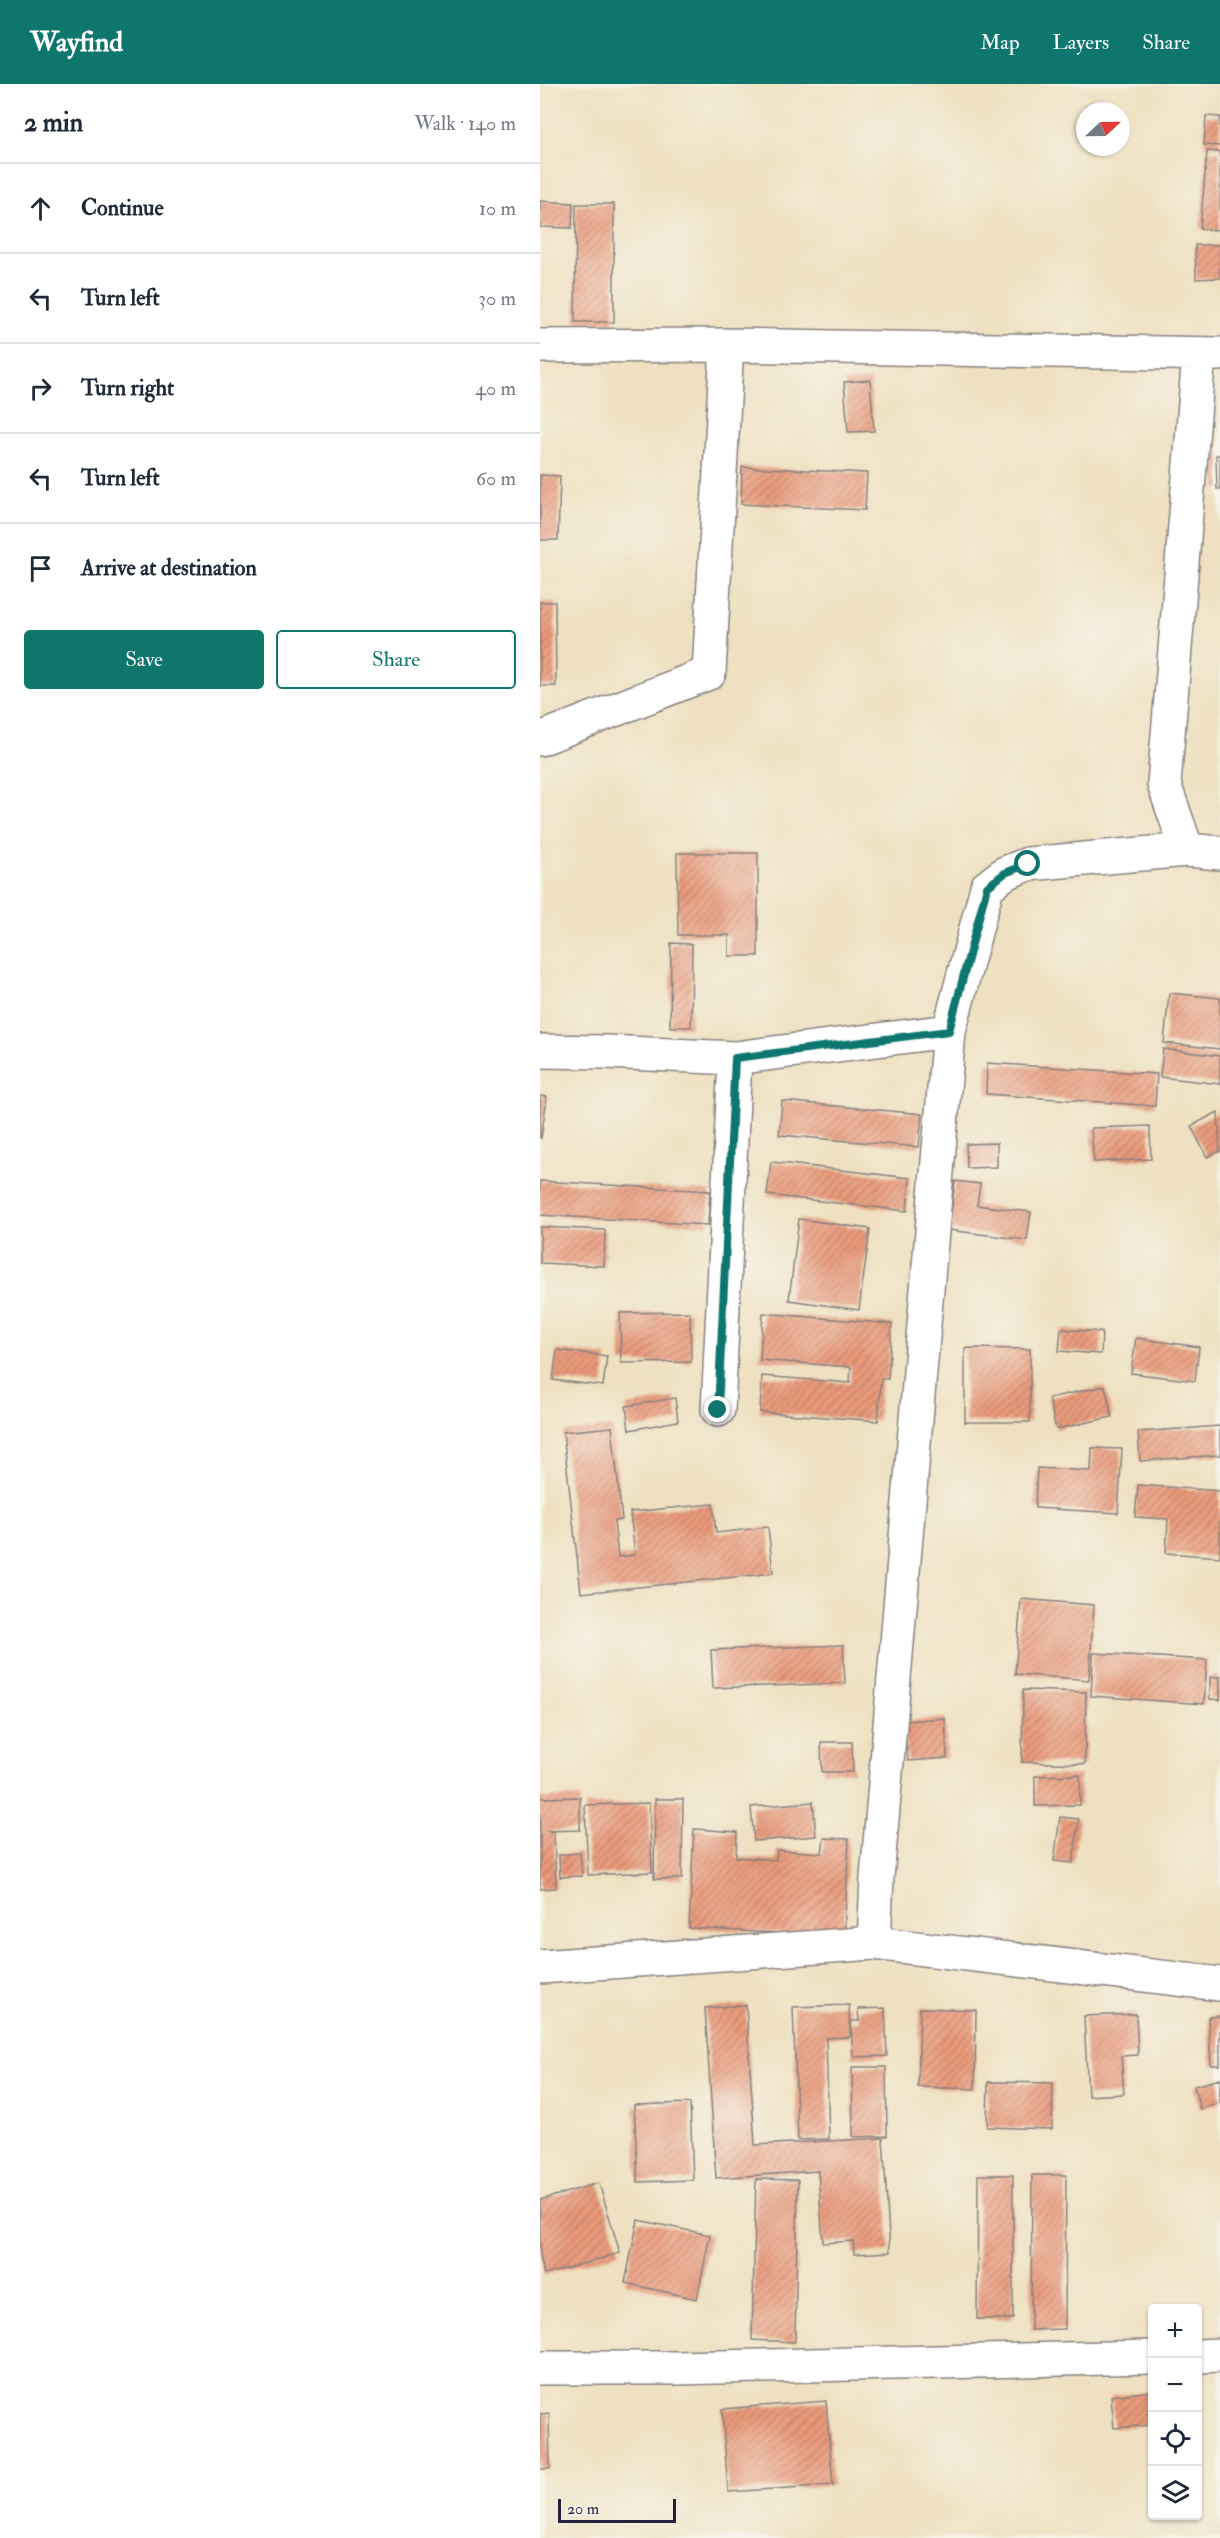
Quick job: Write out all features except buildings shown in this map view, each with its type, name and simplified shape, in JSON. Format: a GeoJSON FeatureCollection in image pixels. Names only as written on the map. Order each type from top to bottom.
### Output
{"type":"FeatureCollection","features":[{"type":"Feature","properties":{"kind":"street"},"geometry":{"type":"LineString","coordinates":[[540,346],[727,345],[1209,354],[1164,784],[1187,850]]}},
{"type":"Feature","properties":{"kind":"street"},"geometry":{"type":"LineString","coordinates":[[540,740],[709,672],[727,345]]}},
{"type":"Feature","properties":{"kind":"street"},"geometry":{"type":"LineString","coordinates":[[874,1943],[879,1854],[949,1031],[987,887],[1005,873],[1028,864],[1187,850],[1220,853]]}},
{"type":"Feature","properties":{"kind":"street"},"geometry":{"type":"LineString","coordinates":[[540,1051],[735,1058],[949,1031]]}},
{"type":"Feature","properties":{"kind":"street"},"geometry":{"type":"LineString","coordinates":[[718,1410],[735,1058]]}},
{"type":"Feature","properties":{"kind":"street"},"geometry":{"type":"LineString","coordinates":[[540,1967],[874,1943],[1220,1984]]}},
{"type":"Feature","properties":{"kind":"street"},"geometry":{"type":"LineString","coordinates":[[1202,2356],[1220,2355]]}},
{"type":"Feature","properties":{"kind":"street"},"geometry":{"type":"LineString","coordinates":[[540,2368],[677,2368],[1148,2357]]}},
{"type":"Feature","properties":{"kind":"route"},"geometry":{"type":"LineString","coordinates":[[718,1410],[735,1058],[949,1031],[987,887],[1005,873],[1028,864]]}}]}
